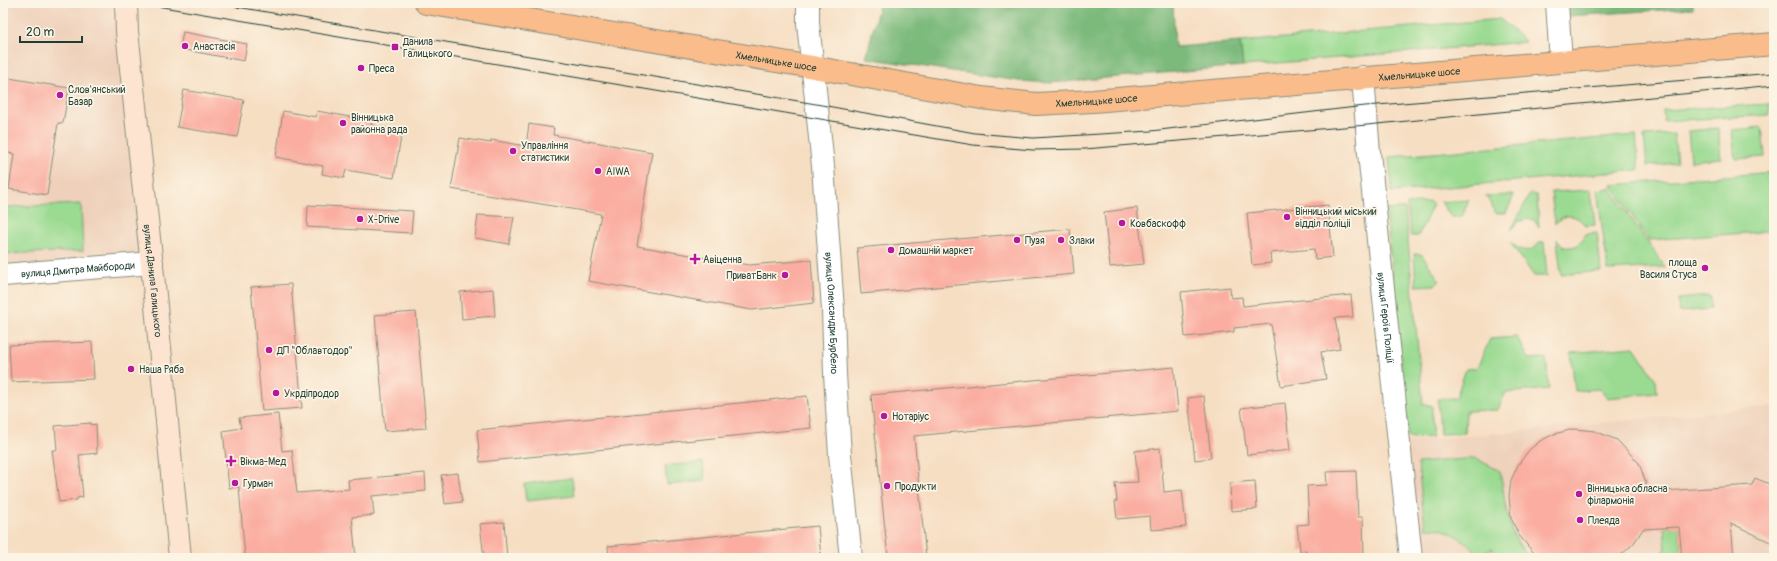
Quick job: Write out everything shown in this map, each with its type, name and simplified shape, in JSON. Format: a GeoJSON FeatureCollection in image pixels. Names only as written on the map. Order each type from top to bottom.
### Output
{"type":"FeatureCollection","features":[{"type":"Feature","properties":{"kind":"main road","name":"вулиця Данила Галицького"},"geometry":{"type":"LineString","coordinates":[[126,3],[127,32],[152,262],[180,558]]}},
{"type":"Feature","properties":{"kind":"main road","name":"Хмельницьке шосе"},"geometry":{"type":"LineString","coordinates":[[426,3],[812,67],[981,98],[1036,104],[1101,100],[1774,44]]}},
{"type":"Feature","properties":{"kind":"street","name":"вулиця Олександри Бурбело"},"geometry":{"type":"LineString","coordinates":[[808,3],[808,24],[823,166],[833,310],[840,455],[851,558]]}},
{"type":"Feature","properties":{"kind":"street"},"geometry":{"type":"LineString","coordinates":[[1557,3],[1561,62]]}},
{"type":"Feature","properties":{"kind":"street","name":"вулиця Героїв Поліції"},"geometry":{"type":"LineString","coordinates":[[1363,77],[1369,153],[1411,558]]}},
{"type":"Feature","properties":{"kind":"street","name":"вулиця Дмитра Майбороди"},"geometry":{"type":"LineString","coordinates":[[3,274],[152,262]]}},
{"type":"Feature","properties":{"kind":"shaded area"},"geometry":{"type":"Polygon","coordinates":[[[3,3],[125,3],[151,262],[3,274],[3,3]]]}},
{"type":"Feature","properties":{"kind":"shaded area"},"geometry":{"type":"Polygon","coordinates":[[[1774,406],[1774,558],[1410,558],[1399,443],[1774,406]]]}},
{"type":"Feature","properties":{"kind":"green space"},"geometry":{"type":"Polygon","coordinates":[[[863,3],[1173,3],[1175,47],[1240,42],[1243,66],[1050,83],[1019,81],[866,58],[879,5],[863,3]]]}},
{"type":"Feature","properties":{"kind":"green space"},"geometry":{"type":"Polygon","coordinates":[[[1567,3],[1693,3],[1693,8],[1568,16],[1567,3]]]}},
{"type":"Feature","properties":{"kind":"green space"},"geometry":{"type":"Polygon","coordinates":[[[1500,19],[1526,42],[1243,66],[1240,42],[1500,19]]]}},
{"type":"Feature","properties":{"kind":"green space"},"geometry":{"type":"Polygon","coordinates":[[[1769,104],[1770,115],[1664,121],[1663,110],[1769,104]]]}},
{"type":"Feature","properties":{"kind":"green space"},"geometry":{"type":"Polygon","coordinates":[[[1762,127],[1765,157],[1735,159],[1732,130],[1762,127]]]}},
{"type":"Feature","properties":{"kind":"green space"},"geometry":{"type":"Polygon","coordinates":[[[1718,128],[1721,158],[1691,161],[1688,131],[1718,128]]]}},
{"type":"Feature","properties":{"kind":"green space"},"geometry":{"type":"Polygon","coordinates":[[[1674,134],[1677,163],[1647,166],[1644,136],[1674,134]]]}},
{"type":"Feature","properties":{"kind":"green space"},"geometry":{"type":"Polygon","coordinates":[[[1636,135],[1639,170],[1392,192],[1389,157],[1636,135]]]}},
{"type":"Feature","properties":{"kind":"green space"},"geometry":{"type":"Polygon","coordinates":[[[1774,172],[1774,231],[1649,240],[1611,185],[1774,172]]]}},
{"type":"Feature","properties":{"kind":"green space"},"geometry":{"type":"Polygon","coordinates":[[[1610,188],[1665,267],[1608,270],[1597,190],[1610,188]]]}},
{"type":"Feature","properties":{"kind":"green space"},"geometry":{"type":"Polygon","coordinates":[[[1591,190],[1595,225],[1585,226],[1579,219],[1571,216],[1562,218],[1555,224],[1551,192],[1591,190]]]}},
{"type":"Feature","properties":{"kind":"green space"},"geometry":{"type":"Polygon","coordinates":[[[1530,194],[1537,195],[1539,228],[1534,220],[1526,219],[1518,222],[1511,230],[1530,194]]]}},
{"type":"Feature","properties":{"kind":"green space"},"geometry":{"type":"Polygon","coordinates":[[[1514,195],[1506,213],[1496,213],[1486,196],[1514,195]]]}},
{"type":"Feature","properties":{"kind":"green space"},"geometry":{"type":"Polygon","coordinates":[[[1469,200],[1462,217],[1451,217],[1441,202],[1469,200]]]}},
{"type":"Feature","properties":{"kind":"green space"},"geometry":{"type":"Polygon","coordinates":[[[1430,202],[1433,205],[1418,236],[1411,236],[1407,204],[1430,202]]]}},
{"type":"Feature","properties":{"kind":"green space"},"geometry":{"type":"Polygon","coordinates":[[[81,204],[83,251],[3,254],[3,207],[81,204]]]}},
{"type":"Feature","properties":{"kind":"green space"},"geometry":{"type":"Polygon","coordinates":[[[1405,208],[1423,404],[1432,406],[1432,437],[1408,438],[1386,210],[1405,208]]]}},
{"type":"Feature","properties":{"kind":"green space"},"geometry":{"type":"Polygon","coordinates":[[[1597,233],[1601,271],[1561,275],[1557,239],[1564,247],[1572,247],[1578,245],[1582,241],[1585,234],[1597,233]]]}},
{"type":"Feature","properties":{"kind":"green space"},"geometry":{"type":"Polygon","coordinates":[[[1510,242],[1517,248],[1529,250],[1536,247],[1539,243],[1544,242],[1547,276],[1534,276],[1510,242]]]}},
{"type":"Feature","properties":{"kind":"green space"},"geometry":{"type":"Polygon","coordinates":[[[1414,254],[1421,254],[1440,281],[1435,285],[1416,286],[1414,254]]]}},
{"type":"Feature","properties":{"kind":"green space"},"geometry":{"type":"Polygon","coordinates":[[[1710,296],[1711,309],[1679,312],[1678,299],[1710,296]]]}},
{"type":"Feature","properties":{"kind":"green space"},"geometry":{"type":"Polygon","coordinates":[[[1517,337],[1529,359],[1546,358],[1549,389],[1505,393],[1498,410],[1466,411],[1465,433],[1440,434],[1438,399],[1456,398],[1466,369],[1477,368],[1490,339],[1517,337]]]}},
{"type":"Feature","properties":{"kind":"green space"},"geometry":{"type":"Polygon","coordinates":[[[1634,347],[1656,380],[1657,393],[1607,398],[1599,389],[1575,391],[1571,353],[1634,347]]]}},
{"type":"Feature","properties":{"kind":"green space"},"geometry":{"type":"Polygon","coordinates":[[[1475,458],[1500,471],[1506,508],[1511,527],[1518,543],[1529,558],[1499,558],[1492,548],[1481,555],[1461,539],[1449,532],[1434,528],[1425,528],[1418,463],[1475,458]]]}},
{"type":"Feature","properties":{"kind":"green space"},"geometry":{"type":"Polygon","coordinates":[[[703,462],[705,481],[667,485],[665,466],[703,462]]]}},
{"type":"Feature","properties":{"kind":"green space"},"geometry":{"type":"Polygon","coordinates":[[[572,478],[574,496],[526,501],[524,484],[572,478]]]}},
{"type":"Feature","properties":{"kind":"green space"},"geometry":{"type":"Polygon","coordinates":[[[1679,526],[1682,558],[1661,558],[1666,548],[1664,528],[1679,526]]]}},
{"type":"Feature","properties":{"kind":"building"},"geometry":{"type":"Polygon","coordinates":[[[183,32],[247,44],[244,61],[180,49],[183,32]]]}},
{"type":"Feature","properties":{"kind":"building"},"geometry":{"type":"Polygon","coordinates":[[[3,77],[69,88],[63,123],[58,123],[47,195],[9,189],[14,154],[3,152],[3,77]]]}},
{"type":"Feature","properties":{"kind":"building"},"geometry":{"type":"Polygon","coordinates":[[[184,90],[244,100],[237,137],[177,127],[184,90]]]}},
{"type":"Feature","properties":{"kind":"building"},"geometry":{"type":"Polygon","coordinates":[[[283,111],[316,117],[317,111],[372,121],[371,125],[402,131],[394,178],[346,170],[344,178],[322,174],[323,166],[276,157],[283,111]]]}},
{"type":"Feature","properties":{"kind":"building"},"geometry":{"type":"Polygon","coordinates":[[[529,124],[554,128],[553,135],[652,152],[637,246],[749,265],[811,260],[814,303],[752,310],[588,281],[601,214],[451,189],[460,138],[491,143],[491,140],[526,146],[529,124]]]}},
{"type":"Feature","properties":{"kind":"building","name":"X-Drive"},"geometry":{"type":"Polygon","coordinates":[[[308,205],[413,211],[411,233],[307,227],[308,205]]]}},
{"type":"Feature","properties":{"kind":"building"},"geometry":{"type":"Polygon","coordinates":[[[1328,205],[1333,257],[1315,259],[1314,249],[1270,253],[1271,263],[1252,265],[1247,213],[1328,205]]]}},
{"type":"Feature","properties":{"kind":"building"},"geometry":{"type":"Polygon","coordinates":[[[1137,208],[1144,264],[1110,267],[1104,212],[1137,208]]]}},
{"type":"Feature","properties":{"kind":"building"},"geometry":{"type":"Polygon","coordinates":[[[478,215],[514,217],[509,244],[475,238],[478,215]]]}},
{"type":"Feature","properties":{"kind":"building"},"geometry":{"type":"Polygon","coordinates":[[[1070,229],[1074,274],[861,294],[857,248],[1070,229]]]}},
{"type":"Feature","properties":{"kind":"building"},"geometry":{"type":"Polygon","coordinates":[[[291,284],[302,408],[262,411],[251,287],[291,284]]]}},
{"type":"Feature","properties":{"kind":"building"},"geometry":{"type":"Polygon","coordinates":[[[1230,287],[1231,298],[1242,297],[1243,306],[1351,295],[1353,317],[1335,318],[1340,349],[1321,352],[1326,379],[1281,386],[1271,324],[1234,328],[1234,332],[1185,337],[1181,292],[1230,287]]]}},
{"type":"Feature","properties":{"kind":"building"},"geometry":{"type":"Polygon","coordinates":[[[493,289],[495,316],[462,319],[460,292],[493,289]]]}},
{"type":"Feature","properties":{"kind":"building"},"geometry":{"type":"Polygon","coordinates":[[[416,312],[426,428],[385,431],[375,315],[416,312]]]}},
{"type":"Feature","properties":{"kind":"building"},"geometry":{"type":"Polygon","coordinates":[[[92,342],[94,379],[11,382],[9,345],[92,342]]]}},
{"type":"Feature","properties":{"kind":"building"},"geometry":{"type":"Polygon","coordinates":[[[1174,367],[1178,411],[914,436],[926,558],[888,558],[871,395],[1174,367]]]}},
{"type":"Feature","properties":{"kind":"building"},"geometry":{"type":"Polygon","coordinates":[[[807,396],[811,428],[480,462],[477,430],[807,396]]]}},
{"type":"Feature","properties":{"kind":"building"},"geometry":{"type":"Polygon","coordinates":[[[1204,396],[1211,458],[1195,460],[1188,398],[1204,396]]]}},
{"type":"Feature","properties":{"kind":"building"},"geometry":{"type":"Polygon","coordinates":[[[1285,403],[1290,450],[1247,455],[1241,408],[1285,403]]]}},
{"type":"Feature","properties":{"kind":"building"},"geometry":{"type":"Polygon","coordinates":[[[278,414],[282,451],[292,450],[297,493],[349,489],[348,480],[425,473],[426,491],[372,496],[374,515],[352,517],[356,558],[245,558],[239,487],[229,488],[223,431],[241,428],[239,418],[278,414]]]}},
{"type":"Feature","properties":{"kind":"building"},"geometry":{"type":"Polygon","coordinates":[[[91,423],[91,425],[96,424],[97,453],[79,455],[83,497],[77,498],[77,500],[59,502],[52,450],[57,450],[55,426],[91,423]]]}},
{"type":"Feature","properties":{"kind":"building","name":"Вінницька обласна філармонія"},"geometry":{"type":"Polygon","coordinates":[[[1574,429],[1595,431],[1617,440],[1639,463],[1649,492],[1752,485],[1755,478],[1774,486],[1774,544],[1731,523],[1734,558],[1682,558],[1679,527],[1643,529],[1634,543],[1618,558],[1541,558],[1532,551],[1519,535],[1511,518],[1509,496],[1511,480],[1518,465],[1529,450],[1540,441],[1554,434],[1574,429]]]}},
{"type":"Feature","properties":{"kind":"building"},"geometry":{"type":"Polygon","coordinates":[[[1160,448],[1164,492],[1182,490],[1186,527],[1151,530],[1150,516],[1117,519],[1115,483],[1138,482],[1135,451],[1160,448]]]}},
{"type":"Feature","properties":{"kind":"building"},"geometry":{"type":"Polygon","coordinates":[[[1356,471],[1358,517],[1363,517],[1364,556],[1306,558],[1306,550],[1300,551],[1297,525],[1309,524],[1307,486],[1327,485],[1326,472],[1356,471]]]}},
{"type":"Feature","properties":{"kind":"building"},"geometry":{"type":"Polygon","coordinates":[[[458,473],[462,502],[445,504],[441,475],[458,473]]]}},
{"type":"Feature","properties":{"kind":"building"},"geometry":{"type":"Polygon","coordinates":[[[1255,481],[1257,509],[1231,511],[1230,483],[1255,481]]]}},
{"type":"Feature","properties":{"kind":"building"},"geometry":{"type":"Polygon","coordinates":[[[504,522],[507,558],[484,558],[480,524],[504,522]]]}},
{"type":"Feature","properties":{"kind":"building"},"geometry":{"type":"Polygon","coordinates":[[[818,526],[821,558],[609,558],[608,546],[818,526]]]}},
{"type":"Feature","properties":{"kind":"tram line"},"geometry":{"type":"LineString","coordinates":[[139,3],[973,145],[1033,150],[1085,149],[1367,125],[1774,85]]}},
{"type":"Feature","properties":{"kind":"tram line"},"geometry":{"type":"LineString","coordinates":[[213,3],[816,104],[975,133],[1033,138],[1151,131],[1365,106],[1774,73]]}},
{"type":"Feature","properties":{"kind":"place","name":"Анастасія"},"geometry":{"type":"Point","coordinates":[185,46]}},
{"type":"Feature","properties":{"kind":"place","name":"Данила Галицького"},"geometry":{"type":"Point","coordinates":[395,47]}},
{"type":"Feature","properties":{"kind":"place","name":"Преса"},"geometry":{"type":"Point","coordinates":[361,68]}},
{"type":"Feature","properties":{"kind":"place","name":"Слов'янський Базар"},"geometry":{"type":"Point","coordinates":[60,95]}},
{"type":"Feature","properties":{"kind":"place","name":"Вінницька районна рада"},"geometry":{"type":"Point","coordinates":[343,123]}},
{"type":"Feature","properties":{"kind":"place","name":"Управління статистики"},"geometry":{"type":"Point","coordinates":[513,151]}},
{"type":"Feature","properties":{"kind":"place","name":"AIWA"},"geometry":{"type":"Point","coordinates":[598,171]}},
{"type":"Feature","properties":{"kind":"place","name":"Вінницький міський відділ поліціі"},"geometry":{"type":"Point","coordinates":[1287,217]}},
{"type":"Feature","properties":{"kind":"place","name":"X-Drive"},"geometry":{"type":"Point","coordinates":[360,219]}},
{"type":"Feature","properties":{"kind":"place","name":"Ковбаскофф"},"geometry":{"type":"Point","coordinates":[1122,223]}},
{"type":"Feature","properties":{"kind":"place","name":"Пузя"},"geometry":{"type":"Point","coordinates":[1017,240]}},
{"type":"Feature","properties":{"kind":"place","name":"Злаки"},"geometry":{"type":"Point","coordinates":[1061,240]}},
{"type":"Feature","properties":{"kind":"place","name":"Домашній маркет"},"geometry":{"type":"Point","coordinates":[891,250]}},
{"type":"Feature","properties":{"kind":"place","name":"Авіценна"},"geometry":{"type":"Point","coordinates":[695,259]}},
{"type":"Feature","properties":{"kind":"place","name":"площа Василя Стуса"},"geometry":{"type":"Point","coordinates":[1705,268]}},
{"type":"Feature","properties":{"kind":"place","name":"ПриватБанк"},"geometry":{"type":"Point","coordinates":[785,275]}},
{"type":"Feature","properties":{"kind":"place","name":"ДП \"Облавтодор\""},"geometry":{"type":"Point","coordinates":[269,350]}},
{"type":"Feature","properties":{"kind":"place","name":"Наша Ряба"},"geometry":{"type":"Point","coordinates":[131,369]}},
{"type":"Feature","properties":{"kind":"place","name":"Укрдіпродор"},"geometry":{"type":"Point","coordinates":[276,393]}},
{"type":"Feature","properties":{"kind":"place","name":"Нотаріус"},"geometry":{"type":"Point","coordinates":[884,416]}},
{"type":"Feature","properties":{"kind":"place","name":"Вікма-Мед"},"geometry":{"type":"Point","coordinates":[231,461]}},
{"type":"Feature","properties":{"kind":"place","name":"Гурман"},"geometry":{"type":"Point","coordinates":[235,483]}},
{"type":"Feature","properties":{"kind":"place","name":"Продукти"},"geometry":{"type":"Point","coordinates":[887,486]}},
{"type":"Feature","properties":{"kind":"place","name":"Вінницька обласна філармонія"},"geometry":{"type":"Point","coordinates":[1579,494]}},
{"type":"Feature","properties":{"kind":"place","name":"Плеяда"},"geometry":{"type":"Point","coordinates":[1580,520]}}]}
